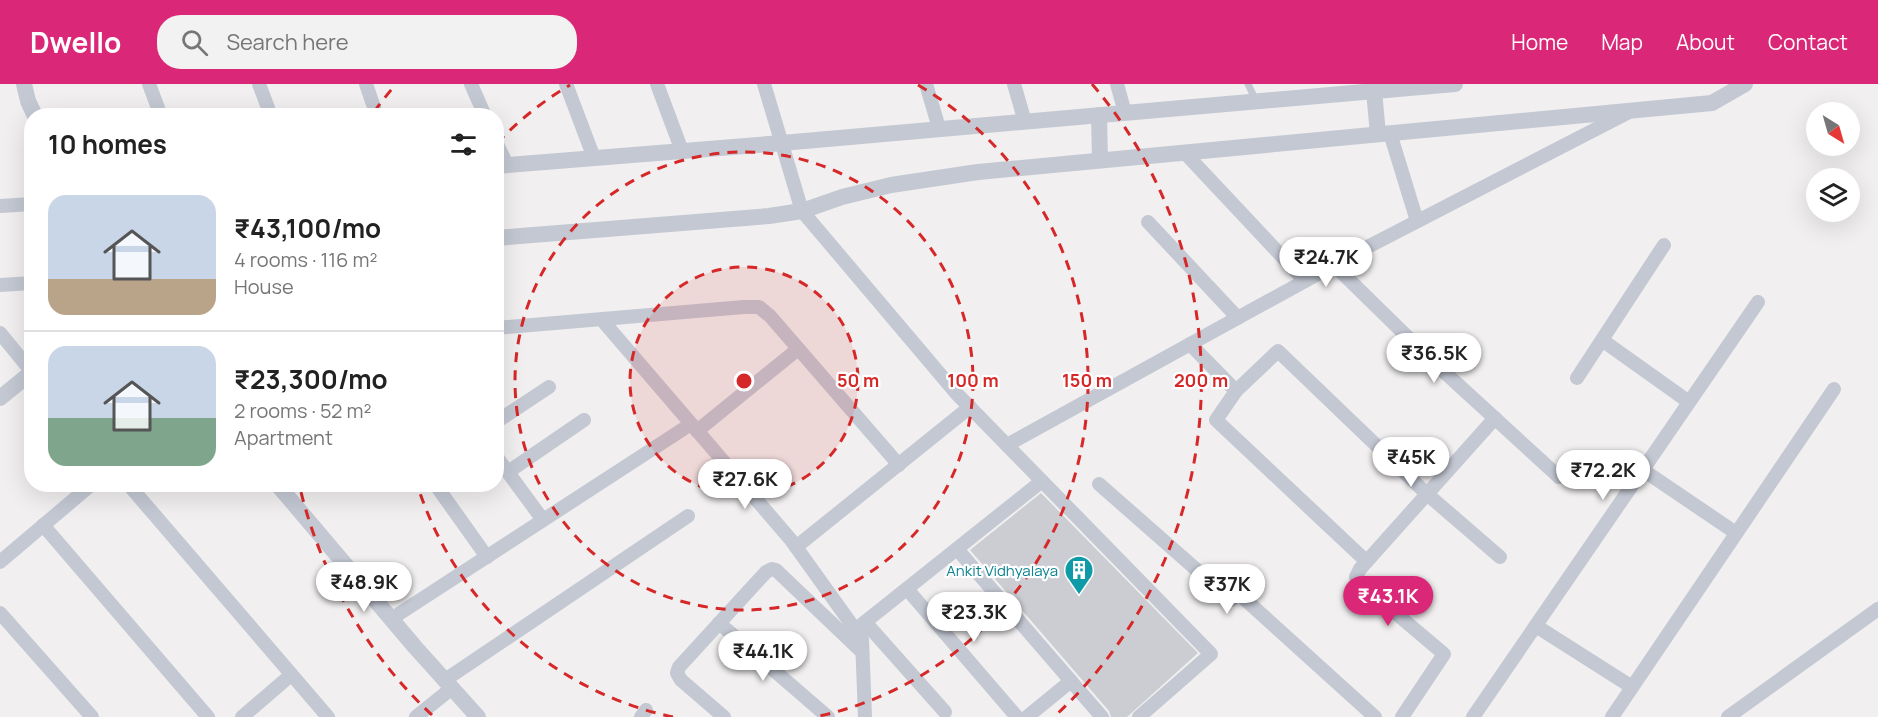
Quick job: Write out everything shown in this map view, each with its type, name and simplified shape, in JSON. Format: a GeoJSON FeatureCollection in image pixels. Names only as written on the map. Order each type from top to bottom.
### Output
{"type":"FeatureCollection","features":[{"type":"Feature","properties":{"kind":"street"},"geometry":{"type":"LineString","coordinates":[[24,84],[31,108]]}},
{"type":"Feature","properties":{"kind":"street"},"geometry":{"type":"LineString","coordinates":[[149,84],[158,108]]}},
{"type":"Feature","properties":{"kind":"street"},"geometry":{"type":"LineString","coordinates":[[259,84],[268,108]]}},
{"type":"Feature","properties":{"kind":"street"},"geometry":{"type":"LineString","coordinates":[[366,84],[374,108]]}},
{"type":"Feature","properties":{"kind":"street"},"geometry":{"type":"LineString","coordinates":[[471,84],[482,108]]}},
{"type":"Feature","properties":{"kind":"street"},"geometry":{"type":"LineString","coordinates":[[566,84],[594,158]]}},
{"type":"Feature","properties":{"kind":"street"},"geometry":{"type":"LineString","coordinates":[[657,84],[682,151]]}},
{"type":"Feature","properties":{"kind":"street"},"geometry":{"type":"LineString","coordinates":[[764,84],[802,211],[970,407],[1211,654],[1139,717]]}},
{"type":"Feature","properties":{"kind":"street"},"geometry":{"type":"LineString","coordinates":[[926,84],[939,128]]}},
{"type":"Feature","properties":{"kind":"street"},"geometry":{"type":"LineString","coordinates":[[1014,84],[1025,122]]}},
{"type":"Feature","properties":{"kind":"street"},"geometry":{"type":"LineString","coordinates":[[1117,84],[1125,113]]}},
{"type":"Feature","properties":{"kind":"street"},"geometry":{"type":"LineString","coordinates":[[504,166],[1256,101],[1328,89],[1374,91],[1408,86],[1455,84]]}},
{"type":"Feature","properties":{"kind":"street"},"geometry":{"type":"LineString","coordinates":[[504,237],[769,216],[802,211],[842,197],[891,185],[978,172],[1712,103],[1745,84]]}},
{"type":"Feature","properties":{"kind":"street"},"geometry":{"type":"LineString","coordinates":[[1374,91],[1384,134],[1418,221]]}},
{"type":"Feature","properties":{"kind":"street"},"geometry":{"type":"LineString","coordinates":[[1007,445],[1334,265],[1633,110]]}},
{"type":"Feature","properties":{"kind":"street"},"geometry":{"type":"LineString","coordinates":[[1099,115],[1100,160]]}},
{"type":"Feature","properties":{"kind":"street"},"geometry":{"type":"LineString","coordinates":[[1184,152],[1305,281]]}},
{"type":"Feature","properties":{"kind":"street"},"geometry":{"type":"LineString","coordinates":[[0,206],[24,204]]}},
{"type":"Feature","properties":{"kind":"street"},"geometry":{"type":"LineString","coordinates":[[1148,222],[1238,318]]}},
{"type":"Feature","properties":{"kind":"street"},"geometry":{"type":"LineString","coordinates":[[1577,378],[1664,245]]}},
{"type":"Feature","properties":{"kind":"street"},"geometry":{"type":"LineString","coordinates":[[1334,265],[1429,358],[1559,477]]}},
{"type":"Feature","properties":{"kind":"street"},"geometry":{"type":"LineString","coordinates":[[0,285],[24,284]]}},
{"type":"Feature","properties":{"kind":"street"},"geometry":{"type":"LineString","coordinates":[[1473,717],[1758,302]]}},
{"type":"Feature","properties":{"kind":"street"},"geometry":{"type":"LineString","coordinates":[[504,327],[744,307],[759,308],[770,316],[899,465]]}},
{"type":"Feature","properties":{"kind":"street"},"geometry":{"type":"LineString","coordinates":[[602,320],[860,626],[945,712]]}},
{"type":"Feature","properties":{"kind":"street"},"geometry":{"type":"LineString","coordinates":[[0,333],[24,362]]}},
{"type":"Feature","properties":{"kind":"street"},"geometry":{"type":"LineString","coordinates":[[1602,340],[1689,402]]}},
{"type":"Feature","properties":{"kind":"street"},"geometry":{"type":"LineString","coordinates":[[1191,344],[1236,391]]}},
{"type":"Feature","properties":{"kind":"street"},"geometry":{"type":"LineString","coordinates":[[391,619],[543,520],[694,427],[798,349]]}},
{"type":"Feature","properties":{"kind":"street"},"geometry":{"type":"LineString","coordinates":[[1366,561],[1216,420],[1236,391],[1278,351],[1427,494],[1500,557]]}},
{"type":"Feature","properties":{"kind":"street"},"geometry":{"type":"LineString","coordinates":[[0,398],[24,378]]}},
{"type":"Feature","properties":{"kind":"street"},"geometry":{"type":"LineString","coordinates":[[504,417],[549,387]]}},
{"type":"Feature","properties":{"kind":"street"},"geometry":{"type":"LineString","coordinates":[[1612,717],[1834,389]]}},
{"type":"Feature","properties":{"kind":"street"},"geometry":{"type":"LineString","coordinates":[[796,548],[970,407]]}},
{"type":"Feature","properties":{"kind":"street"},"geometry":{"type":"LineString","coordinates":[[1402,717],[1444,654],[1360,583],[1356,577],[1366,561],[1495,418]]}},
{"type":"Feature","properties":{"kind":"street"},"geometry":{"type":"LineString","coordinates":[[508,472],[584,420]]}},
{"type":"Feature","properties":{"kind":"street"},"geometry":{"type":"LineString","coordinates":[[504,467],[543,520]]}},
{"type":"Feature","properties":{"kind":"street"},"geometry":{"type":"LineString","coordinates":[[1643,470],[1736,533]]}},
{"type":"Feature","properties":{"kind":"street"},"geometry":{"type":"LineString","coordinates":[[860,626],[1042,481]]}},
{"type":"Feature","properties":{"kind":"street"},"geometry":{"type":"LineString","coordinates":[[1098,484],[1231,600],[1238,593],[1375,717]]}},
{"type":"Feature","properties":{"kind":"street"},"geometry":{"type":"LineString","coordinates":[[0,562],[83,492]]}},
{"type":"Feature","properties":{"kind":"street"},"geometry":{"type":"LineString","coordinates":[[135,492],[328,717]]}},
{"type":"Feature","properties":{"kind":"street"},"geometry":{"type":"LineString","coordinates":[[284,492],[391,619],[478,717]]}},
{"type":"Feature","properties":{"kind":"street"},"geometry":{"type":"LineString","coordinates":[[441,492],[487,557]]}},
{"type":"Feature","properties":{"kind":"street"},"geometry":{"type":"LineString","coordinates":[[416,717],[448,684],[688,516]]}},
{"type":"Feature","properties":{"kind":"street"},"geometry":{"type":"LineString","coordinates":[[44,525],[208,717]]}},
{"type":"Feature","properties":{"kind":"street"},"geometry":{"type":"LineString","coordinates":[[957,549],[1102,717]]}},
{"type":"Feature","properties":{"kind":"street"},"geometry":{"type":"LineString","coordinates":[[724,717],[681,680],[677,674],[679,667],[766,572],[772,569],[776,570],[862,652]]}},
{"type":"Feature","properties":{"kind":"street"},"geometry":{"type":"LineString","coordinates":[[907,589],[1017,717]]}},
{"type":"Feature","properties":{"kind":"street"},"geometry":{"type":"LineString","coordinates":[[1728,717],[1878,609]]}},
{"type":"Feature","properties":{"kind":"street"},"geometry":{"type":"LineString","coordinates":[[0,613],[92,717]]}},
{"type":"Feature","properties":{"kind":"street"},"geometry":{"type":"LineString","coordinates":[[719,623],[828,717]]}},
{"type":"Feature","properties":{"kind":"street"},"geometry":{"type":"LineString","coordinates":[[860,626],[865,717]]}},
{"type":"Feature","properties":{"kind":"street"},"geometry":{"type":"LineString","coordinates":[[1536,626],[1632,687]]}},
{"type":"Feature","properties":{"kind":"street"},"geometry":{"type":"LineString","coordinates":[[242,717],[291,675]]}},
{"type":"Feature","properties":{"kind":"street"},"geometry":{"type":"LineString","coordinates":[[1027,717],[1071,681]]}},
{"type":"Feature","properties":{"kind":"lane"},"geometry":{"type":"LineString","coordinates":[[1248,84],[1256,101]]}},
{"type":"Feature","properties":{"kind":"building","name":"Ankit Vidhyalaya"},"geometry":{"type":"Polygon","coordinates":[[[1041,493],[1198,653],[1127,717],[1111,717],[1109,711],[970,550],[1041,493]]]}},
{"type":"Feature","properties":{"kind":"place","name":"Ankit Vidhyalaya"},"geometry":{"type":"Point","coordinates":[1079,596]}}]}
